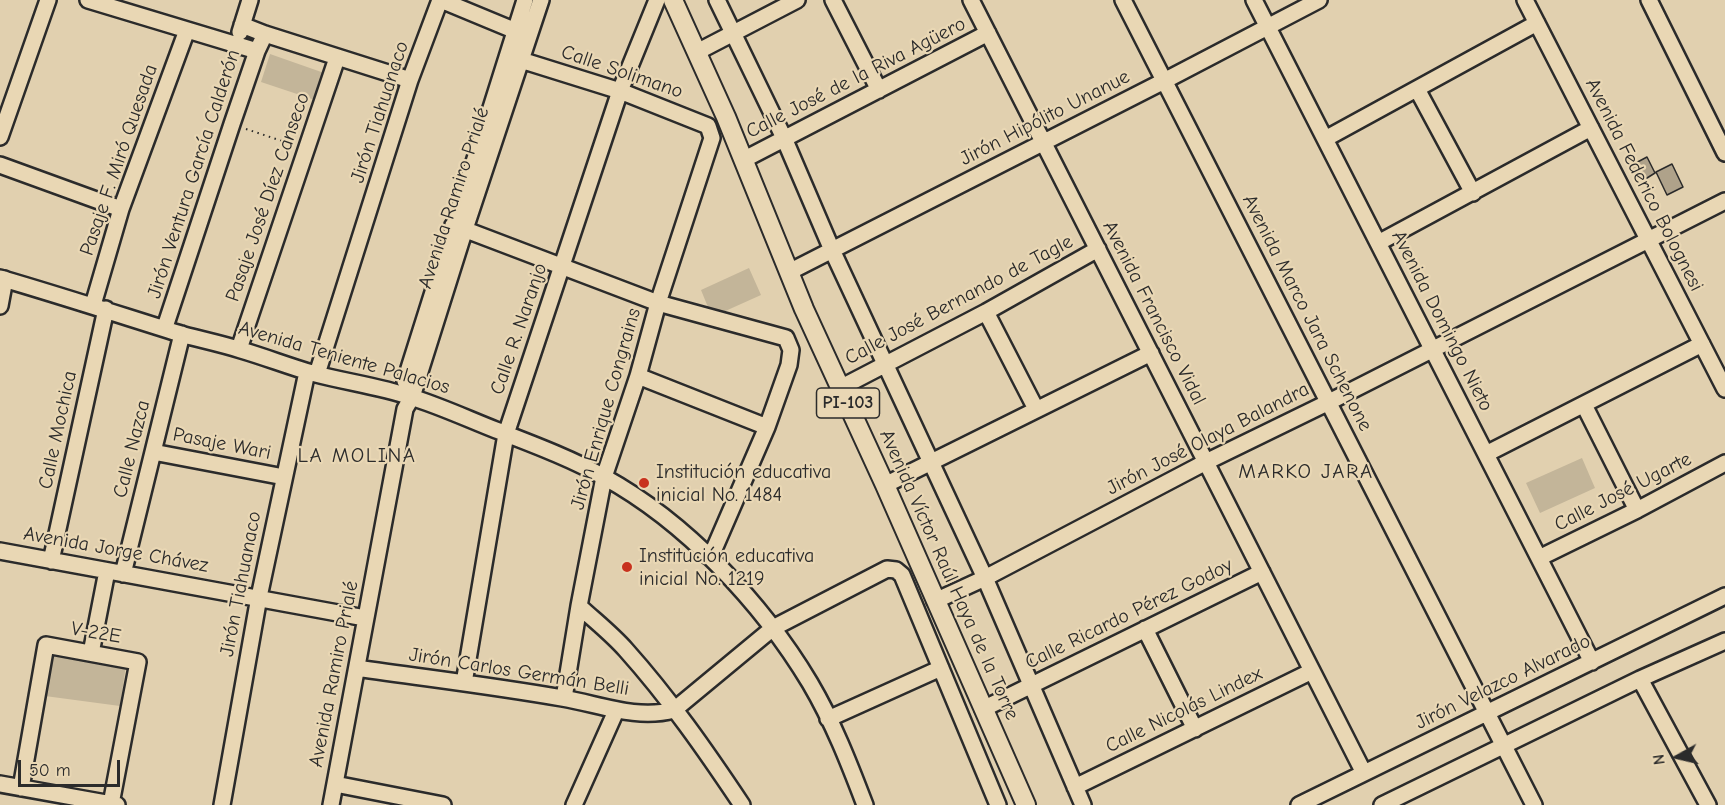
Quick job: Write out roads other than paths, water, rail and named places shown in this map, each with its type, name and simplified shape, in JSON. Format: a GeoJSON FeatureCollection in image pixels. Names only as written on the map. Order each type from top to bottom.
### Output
{"type":"FeatureCollection","features":[{"type":"Feature","properties":{"kind":"main road","name":"Avenida Víctor Raúl Haya de la Torre"},"geometry":{"type":"LineString","coordinates":[[673,0],[789,272],[1026,805]]}},
{"type":"Feature","properties":{"kind":"street"},"geometry":{"type":"LineString","coordinates":[[0,137],[48,0]]}},
{"type":"Feature","properties":{"kind":"street"},"geometry":{"type":"LineString","coordinates":[[88,0],[257,51]]}},
{"type":"Feature","properties":{"kind":"street","name":"Jirón Ventura García Calderón"},"geometry":{"type":"LineString","coordinates":[[236,44],[250,0]]}},
{"type":"Feature","properties":{"kind":"street"},"geometry":{"type":"LineString","coordinates":[[441,0],[522,34]]}},
{"type":"Feature","properties":{"kind":"street","name":"Jirón Tiahuanaco"},"geometry":{"type":"LineString","coordinates":[[222,805],[259,597],[284,477],[312,373],[411,80],[441,0]]}},
{"type":"Feature","properties":{"kind":"street","name":"Avenida Ramiro Prialé"},"geometry":{"type":"LineString","coordinates":[[331,805],[406,400],[459,227],[515,58],[522,34],[525,0]]}},
{"type":"Feature","properties":{"kind":"street","name":"Avenida Ramiro Prialé"},"geometry":{"type":"LineString","coordinates":[[522,34],[541,0]]}},
{"type":"Feature","properties":{"kind":"street","name":"Calle R. Naranjo"},"geometry":{"type":"LineString","coordinates":[[464,683],[506,434],[620,91],[657,0]]}},
{"type":"Feature","properties":{"kind":"street"},"geometry":{"type":"LineString","coordinates":[[717,0],[784,138],[832,250],[985,578],[1083,805]]}},
{"type":"Feature","properties":{"kind":"street"},"geometry":{"type":"LineString","coordinates":[[697,52],[798,0]]}},
{"type":"Feature","properties":{"kind":"street"},"geometry":{"type":"LineString","coordinates":[[833,0],[879,90]]}},
{"type":"Feature","properties":{"kind":"street","name":"Avenida Francisco Vidal"},"geometry":{"type":"LineString","coordinates":[[971,0],[1364,773]]}},
{"type":"Feature","properties":{"kind":"street","name":"Avenida Marco Jara Schenone"},"geometry":{"type":"LineString","coordinates":[[1123,0],[1534,805]]}},
{"type":"Feature","properties":{"kind":"street","name":"Avenida Domingo Nieto"},"geometry":{"type":"LineString","coordinates":[[1254,0],[1592,662]]}},
{"type":"Feature","properties":{"kind":"street","name":"Jirón Hipólito Unanue"},"geometry":{"type":"LineString","coordinates":[[789,272],[1319,0]]}},
{"type":"Feature","properties":{"kind":"street","name":"Avenida Federico Bolognesi"},"geometry":{"type":"LineString","coordinates":[[1525,0],[1725,390]]}},
{"type":"Feature","properties":{"kind":"street"},"geometry":{"type":"LineString","coordinates":[[1648,0],[1725,153]]}},
{"type":"Feature","properties":{"kind":"street"},"geometry":{"type":"LineString","coordinates":[[1325,139],[1537,23]]}},
{"type":"Feature","properties":{"kind":"street"},"geometry":{"type":"LineString","coordinates":[[242,25],[337,58],[411,80]]}},
{"type":"Feature","properties":{"kind":"street","name":"Pasaje F. Miró Quesada"},"geometry":{"type":"LineString","coordinates":[[100,307],[121,209],[187,30]]}},
{"type":"Feature","properties":{"kind":"street","name":"Calle José de la Riva Agüero"},"geometry":{"type":"LineString","coordinates":[[743,160],[988,33]]}},
{"type":"Feature","properties":{"kind":"street","name":"Jirón Ventura García Calderón"},"geometry":{"type":"LineString","coordinates":[[165,327],[232,124],[265,34]]}},
{"type":"Feature","properties":{"kind":"street","name":"Pasaje José Díez Canseco"},"geometry":{"type":"LineString","coordinates":[[239,349],[337,58]]}},
{"type":"Feature","properties":{"kind":"street","name":"Calle Solimano"},"geometry":{"type":"LineString","coordinates":[[515,58],[620,91],[708,126],[712,138]]}},
{"type":"Feature","properties":{"kind":"street"},"geometry":{"type":"LineString","coordinates":[[1418,89],[1473,193]]}},
{"type":"Feature","properties":{"kind":"street"},"geometry":{"type":"LineString","coordinates":[[1378,243],[1591,128]]}},
{"type":"Feature","properties":{"kind":"street","name":"Jirón Enrique Congrains"},"geometry":{"type":"LineString","coordinates":[[564,698],[604,477],[712,138]]}},
{"type":"Feature","properties":{"kind":"street"},"geometry":{"type":"LineString","coordinates":[[0,165],[121,209]]}},
{"type":"Feature","properties":{"kind":"street","name":"Jirón José Olaya Balandra"},"geometry":{"type":"LineString","coordinates":[[935,601],[985,578],[1206,462],[1329,402],[1647,238],[1725,201]]}},
{"type":"Feature","properties":{"kind":"street"},"geometry":{"type":"LineString","coordinates":[[459,227],[658,303],[786,338],[791,350],[789,365],[767,427],[715,547],[708,556]]}},
{"type":"Feature","properties":{"kind":"street","name":"Calle José Bernando de Tagle"},"geometry":{"type":"LineString","coordinates":[[840,387],[986,312],[1098,249]]}},
{"type":"Feature","properties":{"kind":"street"},"geometry":{"type":"LineString","coordinates":[[0,306],[3,279]]}},
{"type":"Feature","properties":{"kind":"street","name":"Avenida Teniente Palacios"},"geometry":{"type":"LineString","coordinates":[[3,279],[406,400],[506,434],[604,477],[662,516],[708,556],[772,628],[810,683],[846,755],[865,805]]}},
{"type":"Feature","properties":{"kind":"street","name":"Calle Mochica"},"geometry":{"type":"LineString","coordinates":[[51,561],[100,307]]}},
{"type":"Feature","properties":{"kind":"street"},"geometry":{"type":"LineString","coordinates":[[986,312],[1036,409]]}},
{"type":"Feature","properties":{"kind":"street","name":"Calle Nazca"},"geometry":{"type":"LineString","coordinates":[[123,574],[182,334]]}},
{"type":"Feature","properties":{"kind":"street"},"geometry":{"type":"LineString","coordinates":[[1486,454],[1702,344]]}},
{"type":"Feature","properties":{"kind":"street"},"geometry":{"type":"LineString","coordinates":[[885,485],[1151,353]]}},
{"type":"Feature","properties":{"kind":"street"},"geometry":{"type":"LineString","coordinates":[[638,376],[767,427]]}},
{"type":"Feature","properties":{"kind":"street"},"geometry":{"type":"LineString","coordinates":[[1584,405],[1637,510]]}},
{"type":"Feature","properties":{"kind":"street","name":"Pasaje Wari"},"geometry":{"type":"LineString","coordinates":[[153,452],[284,477]]}},
{"type":"Feature","properties":{"kind":"street","name":"Calle José Ugarte"},"geometry":{"type":"LineString","coordinates":[[1539,558],[1725,464]]}},
{"type":"Feature","properties":{"kind":"street","name":"Avenida Jorge Chávez"},"geometry":{"type":"LineString","coordinates":[[0,551],[365,618]]}},
{"type":"Feature","properties":{"kind":"street"},"geometry":{"type":"LineString","coordinates":[[674,710],[772,628],[887,569],[896,570],[902,575],[998,805]]}},
{"type":"Feature","properties":{"kind":"street"},"geometry":{"type":"LineString","coordinates":[[91,653],[107,571]]}},
{"type":"Feature","properties":{"kind":"street","name":"Calle Ricardo Pérez Godoy"},"geometry":{"type":"LineString","coordinates":[[983,709],[1262,572]]}},
{"type":"Feature","properties":{"kind":"street","name":"Jirón Velazco Alvarado"},"geometry":{"type":"LineString","coordinates":[[1299,805],[1725,596]]}},
{"type":"Feature","properties":{"kind":"street"},"geometry":{"type":"LineString","coordinates":[[579,606],[624,648],[705,750],[742,805]]}},
{"type":"Feature","properties":{"kind":"street"},"geometry":{"type":"LineString","coordinates":[[1145,629],[1194,729]]}},
{"type":"Feature","properties":{"kind":"street"},"geometry":{"type":"LineString","coordinates":[[1382,805],[1640,679],[1725,641]]}},
{"type":"Feature","properties":{"kind":"street","name":"V-22E"},"geometry":{"type":"LineString","coordinates":[[21,788],[46,645],[91,653],[138,662],[114,805]]}},
{"type":"Feature","properties":{"kind":"street","name":"Jirón Carlos Germán Belli"},"geometry":{"type":"LineString","coordinates":[[357,668],[564,698],[616,711],[659,714],[674,710]]}},
{"type":"Feature","properties":{"kind":"street"},"geometry":{"type":"LineString","coordinates":[[828,719],[941,668]]}},
{"type":"Feature","properties":{"kind":"street","name":"Calle Nicolás Lindex"},"geometry":{"type":"LineString","coordinates":[[1075,787],[1312,671]]}},
{"type":"Feature","properties":{"kind":"street"},"geometry":{"type":"LineString","coordinates":[[1640,679],[1708,805]]}},
{"type":"Feature","properties":{"kind":"street"},"geometry":{"type":"LineString","coordinates":[[574,805],[616,711]]}},
{"type":"Feature","properties":{"kind":"street"},"geometry":{"type":"LineString","coordinates":[[0,784],[114,805]]}},
{"type":"Feature","properties":{"kind":"street"},"geometry":{"type":"LineString","coordinates":[[335,784],[443,805]]}},
{"type":"Feature","properties":{"kind":"place","name":"Institución educativa inicial No. 1484"},"geometry":{"type":"Point","coordinates":[644,483]}},
{"type":"Feature","properties":{"kind":"place","name":"Institución educativa inicial No. 1219"},"geometry":{"type":"Point","coordinates":[627,567]}},
{"type":"Feature","properties":{"kind":"district","name":"LA MOLINA"},"geometry":{"type":"Point","coordinates":[357,456]}},
{"type":"Feature","properties":{"kind":"district","name":"MARKO JARA"},"geometry":{"type":"Point","coordinates":[1306,472]}}]}
